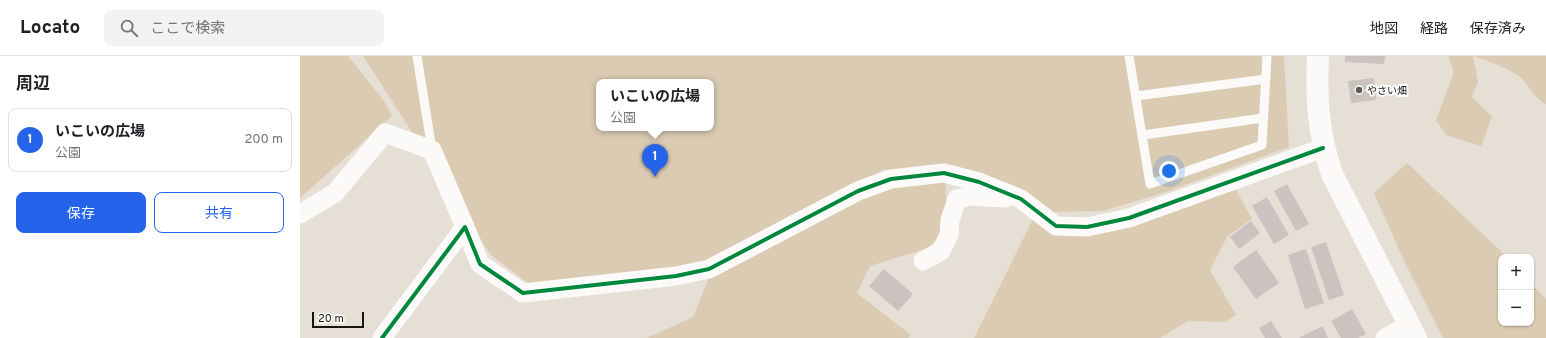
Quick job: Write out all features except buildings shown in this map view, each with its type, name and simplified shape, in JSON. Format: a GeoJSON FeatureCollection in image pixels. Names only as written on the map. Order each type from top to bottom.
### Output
{"type":"FeatureCollection","features":[{"type":"Feature","properties":{"kind":"street"},"geometry":{"type":"LineString","coordinates":[[1318,56],[1316,95],[1323,148],[1332,174],[1351,214],[1412,331],[1385,338]]}},
{"type":"Feature","properties":{"kind":"street"},"geometry":{"type":"LineString","coordinates":[[300,214],[335,193],[385,133],[432,150],[480,264],[523,293],[676,276],[709,269],[858,191],[892,179],[944,173],[979,182],[1021,199],[1056,226],[1087,227],[1128,218],[1323,148]]}},
{"type":"Feature","properties":{"kind":"street"},"geometry":{"type":"LineString","coordinates":[[923,261],[941,251],[949,235],[950,220],[957,199],[970,196],[1021,199]]}},
{"type":"Feature","properties":{"kind":"street"},"geometry":{"type":"LineString","coordinates":[[382,338],[465,227]]}},
{"type":"Feature","properties":{"kind":"lane"},"geometry":{"type":"LineString","coordinates":[[417,56],[432,150]]}},
{"type":"Feature","properties":{"kind":"lane"},"geometry":{"type":"LineString","coordinates":[[1131,56],[1150,184],[1262,145],[1267,56]]}},
{"type":"Feature","properties":{"kind":"lane"},"geometry":{"type":"LineString","coordinates":[[1136,96],[1266,79]]}},
{"type":"Feature","properties":{"kind":"lane"},"geometry":{"type":"LineString","coordinates":[[1142,135],[1263,118]]}},
{"type":"Feature","properties":{"kind":"shaded area"},"geometry":{"type":"Polygon","coordinates":[[[300,56],[348,56],[384,101],[392,116],[300,198],[300,56]]]}},
{"type":"Feature","properties":{"kind":"shaded area"},"geometry":{"type":"Polygon","coordinates":[[[363,56],[1284,56],[1289,147],[1163,193],[1103,211],[1050,212],[945,179],[948,228],[928,248],[870,266],[857,293],[911,335],[908,338],[647,338],[693,317],[710,275],[858,191],[923,176],[885,169],[794,214],[708,266],[528,283],[491,255],[363,56]]]}},
{"type":"Feature","properties":{"kind":"shaded area"},"geometry":{"type":"Polygon","coordinates":[[[1448,56],[1473,56],[1478,82],[1472,97],[1492,117],[1481,146],[1446,135],[1436,120],[1454,72],[1448,56]]]}},
{"type":"Feature","properties":{"kind":"shaded area"},"geometry":{"type":"Polygon","coordinates":[[[1473,56],[1546,56],[1546,104],[1542,102],[1525,82],[1513,72],[1499,65],[1473,56]]]}},
{"type":"Feature","properties":{"kind":"shaded area"},"geometry":{"type":"Polygon","coordinates":[[[1407,163],[1504,254],[1498,254],[1498,326],[1534,326],[1534,286],[1546,299],[1546,338],[1443,338],[1406,265],[1374,193],[1407,163]]]}},
{"type":"Feature","properties":{"kind":"shaded area"},"geometry":{"type":"Polygon","coordinates":[[[1236,190],[1252,219],[1227,237],[1210,270],[1236,315],[1225,322],[1188,321],[1160,338],[974,338],[1034,217],[1087,227],[1236,190]]]}},
{"type":"Feature","properties":{"kind":"cycle path"},"geometry":{"type":"LineString","coordinates":[[382,338],[465,227],[480,264],[523,293],[676,276],[709,269],[858,191],[891,179],[944,173],[979,182],[1021,199],[1056,226],[1087,227],[1129,218],[1323,148]]}},
{"type":"Feature","properties":{"kind":"place","name":"やさい畑"},"geometry":{"type":"Point","coordinates":[1359,90]}},
{"type":"Feature","properties":{"kind":"place","name":"いこいの広場"},"geometry":{"type":"Point","coordinates":[655,177]}}]}
